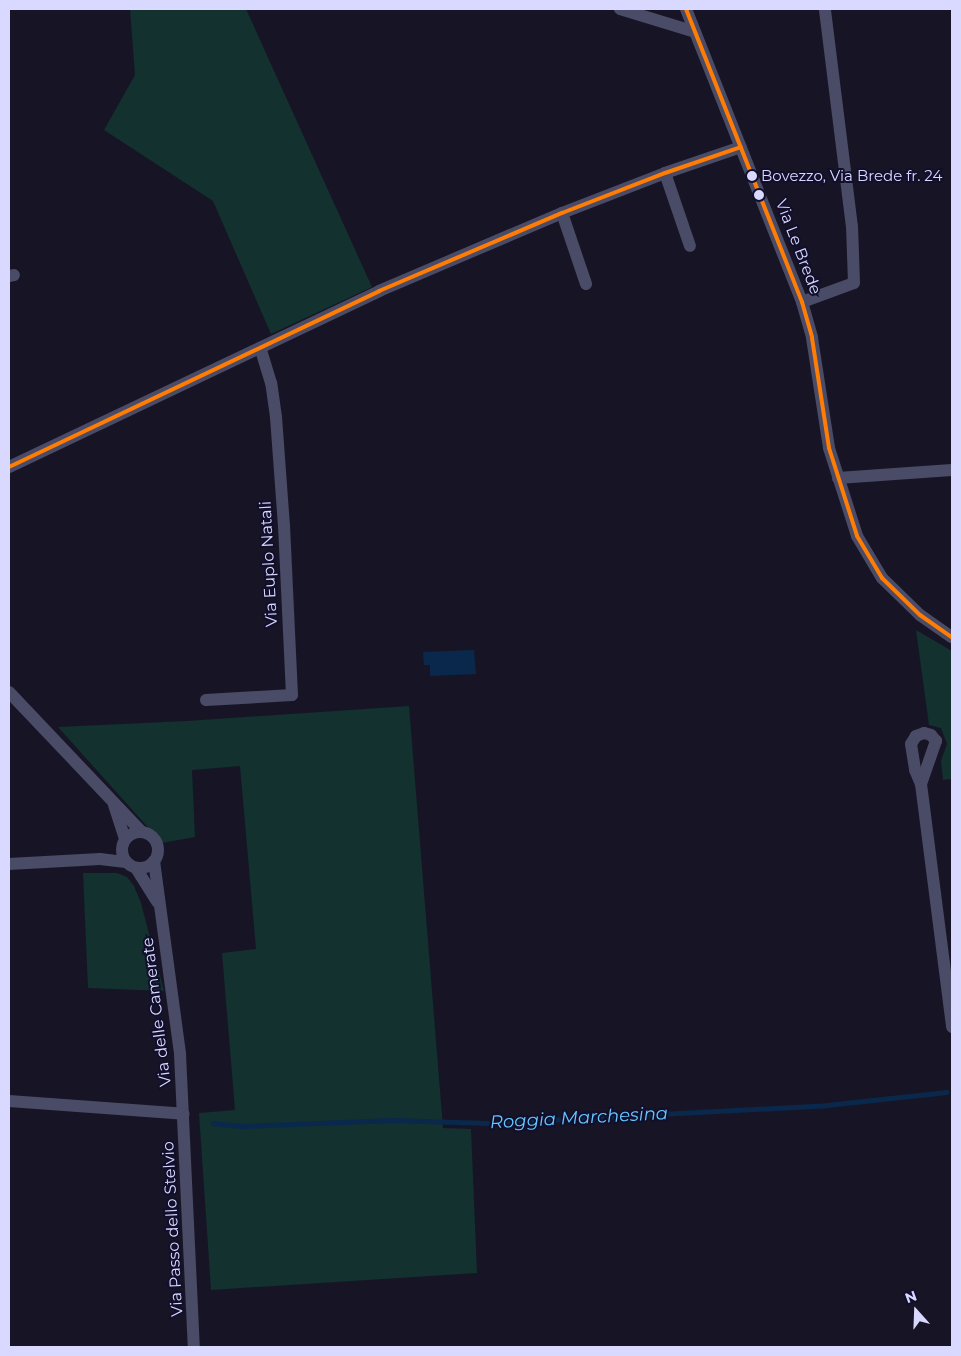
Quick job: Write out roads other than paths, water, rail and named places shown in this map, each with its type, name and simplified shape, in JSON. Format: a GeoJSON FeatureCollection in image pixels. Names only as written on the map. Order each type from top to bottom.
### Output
{"type":"FeatureCollection","features":[{"type":"Feature","properties":{"kind":"street"},"geometry":{"type":"LineString","coordinates":[[620,9],[695,32]]}},
{"type":"Feature","properties":{"kind":"street","name":"Via Le Brede"},"geometry":{"type":"LineString","coordinates":[[686,9],[802,302],[812,338],[830,448],[857,536],[882,578],[920,615],[952,637]]}},
{"type":"Feature","properties":{"kind":"street"},"geometry":{"type":"LineString","coordinates":[[802,302],[854,284],[852,227],[825,9]]}},
{"type":"Feature","properties":{"kind":"street"},"geometry":{"type":"LineString","coordinates":[[9,467],[379,291],[562,213],[665,173],[741,147]]}},
{"type":"Feature","properties":{"kind":"street"},"geometry":{"type":"LineString","coordinates":[[665,173],[690,246]]}},
{"type":"Feature","properties":{"kind":"street"},"geometry":{"type":"LineString","coordinates":[[562,213],[586,284]]}},
{"type":"Feature","properties":{"kind":"street","name":"Via Euplo Natali"},"geometry":{"type":"LineString","coordinates":[[206,700],[292,695],[284,526],[276,417],[271,383],[260,348]]}},
{"type":"Feature","properties":{"kind":"street"},"geometry":{"type":"LineString","coordinates":[[838,478],[952,470]]}},
{"type":"Feature","properties":{"kind":"street","name":"Via delle Camerate"},"geometry":{"type":"LineString","coordinates":[[9,692],[141,832],[154,838],[157,844],[158,852],[154,862],[180,1054],[184,1114]]}},
{"type":"Feature","properties":{"kind":"street"},"geometry":{"type":"LineString","coordinates":[[921,784],[952,1027]]}},
{"type":"Feature","properties":{"kind":"street","name":"Via delle Camerate"},"geometry":{"type":"LineString","coordinates":[[112,802],[131,865],[160,907]]}},
{"type":"Feature","properties":{"kind":"street"},"geometry":{"type":"LineString","coordinates":[[100,859],[123,843],[132,833],[141,832]]}},
{"type":"Feature","properties":{"kind":"street"},"geometry":{"type":"LineString","coordinates":[[9,864],[100,859],[143,868],[154,862]]}},
{"type":"Feature","properties":{"kind":"street"},"geometry":{"type":"LineString","coordinates":[[9,1100],[184,1114]]}},
{"type":"Feature","properties":{"kind":"street","name":"Via Passo dello Stelvio"},"geometry":{"type":"LineString","coordinates":[[184,1114],[193,1345]]}},
{"type":"Feature","properties":{"kind":"water"},"geometry":{"type":"Polygon","coordinates":[[[474,650],[476,674],[430,676],[430,665],[424,665],[423,652],[474,650]]]}},
{"type":"Feature","properties":{"kind":"waterway","name":"Roggia Marchesina"},"geometry":{"type":"LineString","coordinates":[[213,1123],[243,1126],[393,1120],[488,1123],[827,1105],[946,1092]]}},
{"type":"Feature","properties":{"kind":"place","name":"Bovezzo, Via Brede fr. 24"},"geometry":{"type":"Point","coordinates":[752,176]}}]}
